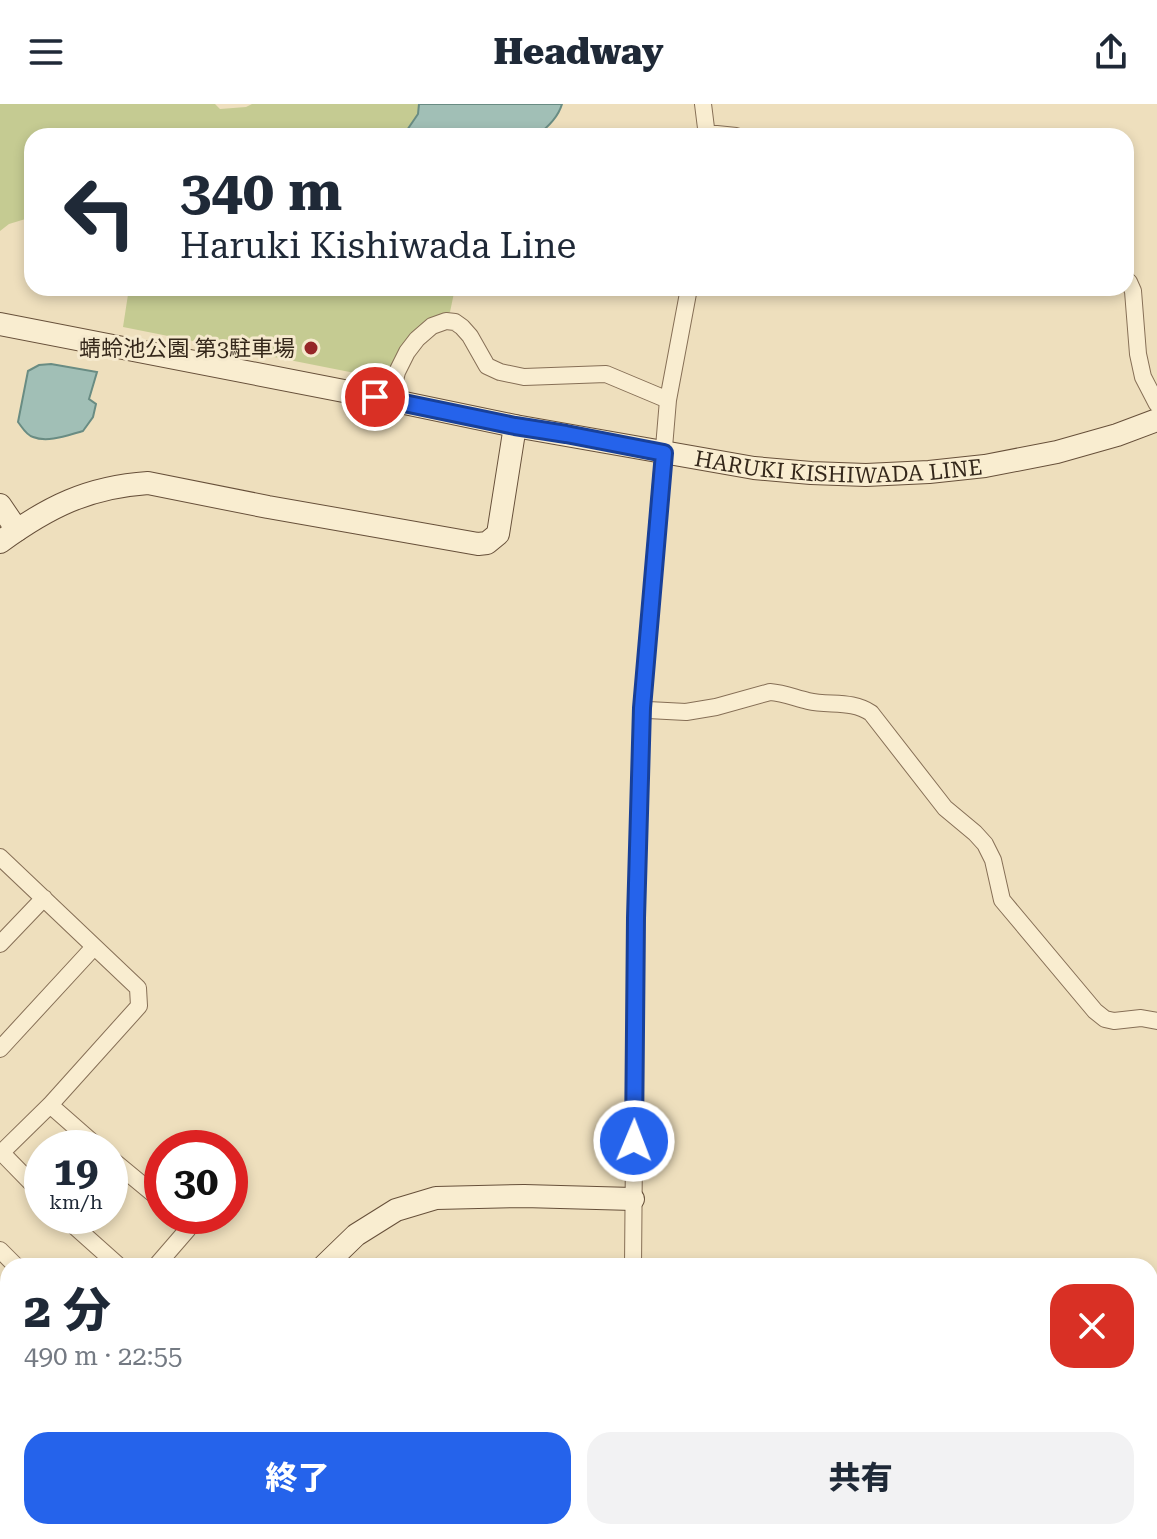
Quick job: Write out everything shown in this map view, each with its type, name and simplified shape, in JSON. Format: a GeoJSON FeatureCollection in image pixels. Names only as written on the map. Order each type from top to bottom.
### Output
{"type":"FeatureCollection","features":[{"type":"Feature","properties":{"kind":"main road","name":"HARUKI KISHIWADA LINE"},"geometry":{"type":"LineString","coordinates":[[0,324],[515,426],[754,468],[811,473],[866,475],[985,466],[1057,452],[1157,420]]}},
{"type":"Feature","properties":{"kind":"main road"},"geometry":{"type":"LineString","coordinates":[[0,505],[8,536],[41,514],[82,495],[129,484],[148,483],[403,531],[487,543],[498,534],[515,426]]}},
{"type":"Feature","properties":{"kind":"main road"},"geometry":{"type":"LineString","coordinates":[[332,1258],[356,1235],[396,1210],[436,1198],[524,1196],[633,1199]]}},
{"type":"Feature","properties":{"kind":"street"},"geometry":{"type":"LineString","coordinates":[[703,104],[706,128]]}},
{"type":"Feature","properties":{"kind":"street"},"geometry":{"type":"LineString","coordinates":[[633,1258],[636,918],[642,708],[668,400],[688,296]]}},
{"type":"Feature","properties":{"kind":"street"},"geometry":{"type":"LineString","coordinates":[[1133,296],[1143,377],[1157,404]]}},
{"type":"Feature","properties":{"kind":"street"},"geometry":{"type":"LineString","coordinates":[[390,400],[397,372],[407,352],[432,326],[446,321],[462,327],[487,366],[500,372],[524,377],[606,374],[668,400]]}},
{"type":"Feature","properties":{"kind":"street"},"geometry":{"type":"LineString","coordinates":[[648,710],[686,712],[770,692],[811,702],[863,707],[871,713],[945,808],[985,844],[993,860],[1002,900],[1095,1011],[1105,1019],[1114,1021],[1141,1018],[1157,1021]]}},
{"type":"Feature","properties":{"kind":"street"},"geometry":{"type":"LineString","coordinates":[[0,857],[138,988],[139,1006],[50,1105],[1,1154],[24,1176]]}},
{"type":"Feature","properties":{"kind":"street"},"geometry":{"type":"LineString","coordinates":[[0,944],[44,898]]}},
{"type":"Feature","properties":{"kind":"street"},"geometry":{"type":"LineString","coordinates":[[0,1049],[94,947]]}},
{"type":"Feature","properties":{"kind":"street"},"geometry":{"type":"LineString","coordinates":[[50,1105],[78,1130]]}},
{"type":"Feature","properties":{"kind":"street"},"geometry":{"type":"LineString","coordinates":[[128,1173],[144,1186]]}},
{"type":"Feature","properties":{"kind":"street"},"geometry":{"type":"LineString","coordinates":[[83,1234],[110,1258]]}},
{"type":"Feature","properties":{"kind":"street"},"geometry":{"type":"LineString","coordinates":[[163,1258],[184,1234]]}},
{"type":"Feature","properties":{"kind":"green space"},"geometry":{"type":"Polygon","coordinates":[[[0,104],[215,104],[220,109],[252,104],[419,104],[418,114],[408,128],[24,128],[24,219],[0,231],[0,104]]]}},
{"type":"Feature","properties":{"kind":"green space","name":"蜻蛉池公園 第3駐車場"},"geometry":{"type":"Polygon","coordinates":[[[128,296],[453,296],[450,312],[426,324],[390,380],[123,327],[128,296]]]}},
{"type":"Feature","properties":{"kind":"water"},"geometry":{"type":"Polygon","coordinates":[[[419,104],[562,104],[558,114],[545,128],[408,128],[418,114],[419,104]]]}},
{"type":"Feature","properties":{"kind":"water"},"geometry":{"type":"Polygon","coordinates":[[[51,364],[97,372],[89,399],[96,404],[93,417],[83,431],[58,438],[39,439],[28,435],[18,422],[28,371],[39,365],[51,364]]]}},
{"type":"Feature","properties":{"kind":"place","name":"蜻蛉池公園 第3駐車場"},"geometry":{"type":"Point","coordinates":[311,348]}},
{"type":"Feature","properties":{"kind":"route"},"geometry":{"type":"LineString","coordinates":[[375,397],[664,453],[642,708],[634,1141]]}}]}
